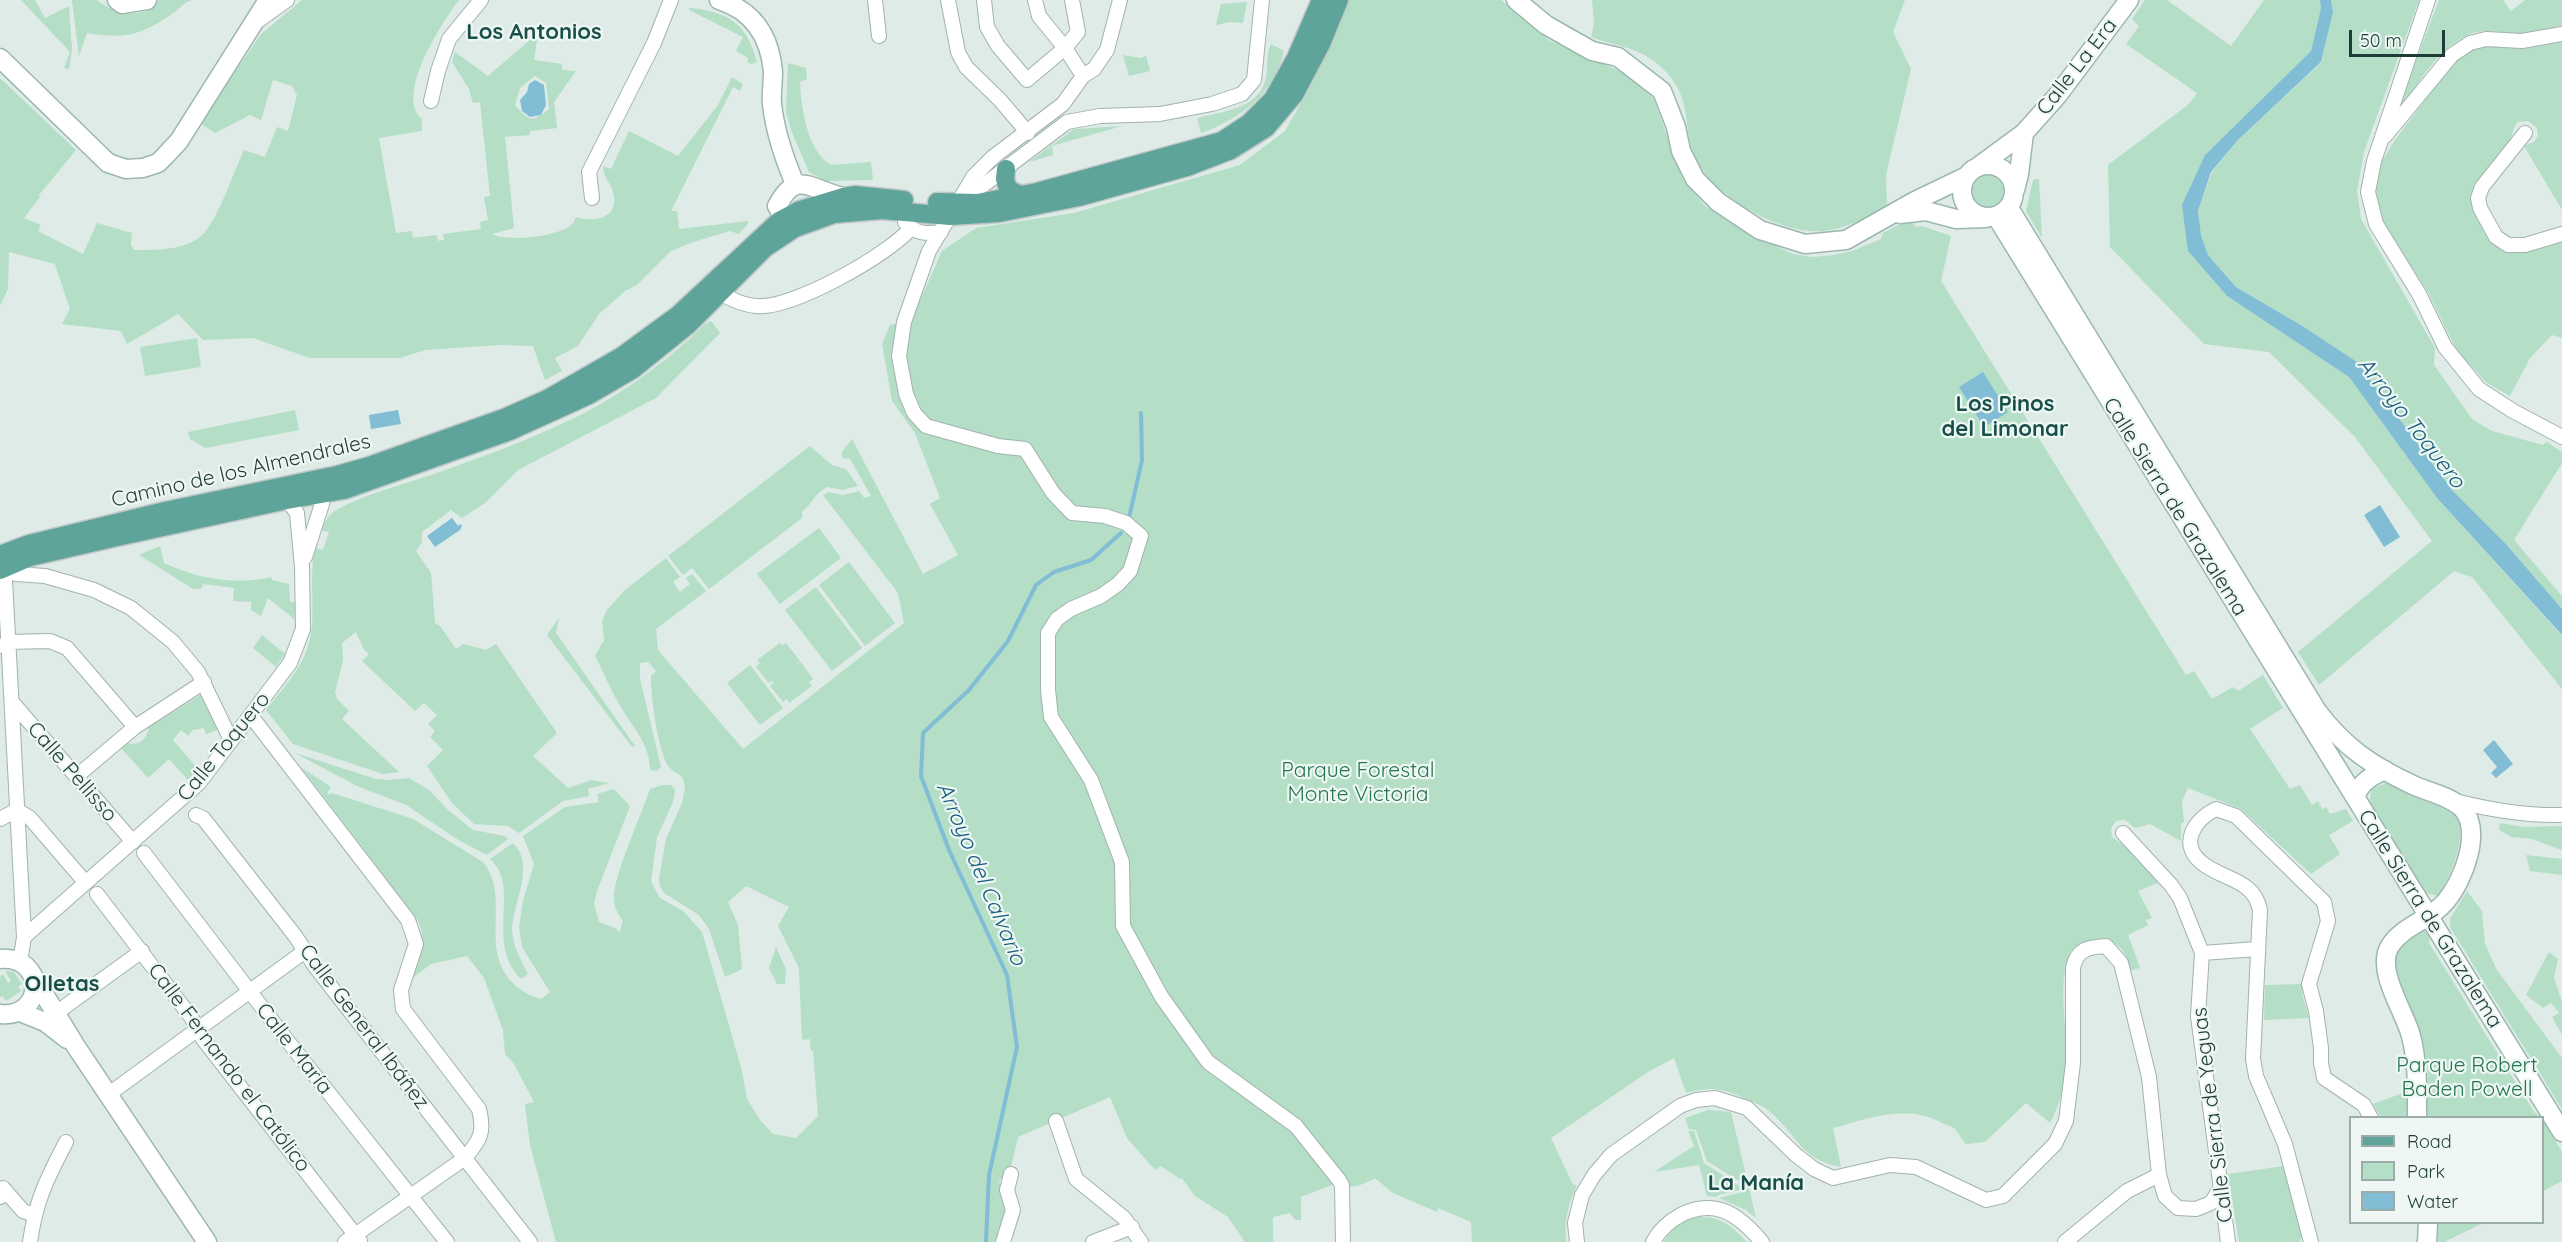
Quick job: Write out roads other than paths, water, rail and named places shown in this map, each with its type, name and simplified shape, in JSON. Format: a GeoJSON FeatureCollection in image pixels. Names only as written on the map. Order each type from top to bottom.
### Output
{"type":"FeatureCollection","features":[{"type":"Feature","properties":{"kind":"main road","name":"Camino de los Almendrales"},"geometry":{"type":"LineString","coordinates":[[0,565],[30,557],[292,506],[321,494],[369,466],[504,418],[582,381],[622,356],[678,315],[758,238],[789,223],[834,214],[895,211],[997,200],[1222,141],[1250,123],[1273,99],[1290,69],[1321,0]]}},
{"type":"Feature","properties":{"kind":"main road","name":"Camino de los Almendrales"},"geometry":{"type":"LineString","coordinates":[[0,565],[29,544],[154,513],[321,494],[375,480],[510,430],[589,395],[632,370],[688,325],[722,294],[789,223],[810,206],[855,195],[957,204],[999,213],[1079,196],[1187,167],[1231,150],[1266,128],[1293,95],[1321,44],[1339,0]]}},
{"type":"Feature","properties":{"kind":"main road"},"geometry":{"type":"LineString","coordinates":[[1006,169],[1005,179],[1008,189],[1020,195]]}},
{"type":"Feature","properties":{"kind":"street"},"geometry":{"type":"LineString","coordinates":[[117,0],[122,4],[147,0]]}},
{"type":"Feature","properties":{"kind":"street"},"geometry":{"type":"LineString","coordinates":[[0,58],[108,163],[126,170],[143,168],[158,163],[179,141],[268,0]]}},
{"type":"Feature","properties":{"kind":"street"},"geometry":{"type":"LineString","coordinates":[[252,25],[287,0]]}},
{"type":"Feature","properties":{"kind":"street"},"geometry":{"type":"LineString","coordinates":[[431,101],[449,39],[481,0]]}},
{"type":"Feature","properties":{"kind":"street"},"geometry":{"type":"LineString","coordinates":[[592,198],[589,172],[654,43],[672,0]]}},
{"type":"Feature","properties":{"kind":"street"},"geometry":{"type":"LineString","coordinates":[[719,0],[749,14],[769,46],[773,74],[772,101],[777,133],[795,184]]}},
{"type":"Feature","properties":{"kind":"street"},"geometry":{"type":"LineString","coordinates":[[875,0],[879,36]]}},
{"type":"Feature","properties":{"kind":"street"},"geometry":{"type":"LineString","coordinates":[[948,0],[958,52],[966,67],[1000,100],[1028,133]]}},
{"type":"Feature","properties":{"kind":"street"},"geometry":{"type":"LineString","coordinates":[[984,0],[987,27],[998,46],[1027,80],[1065,48],[1078,32],[1072,0]]}},
{"type":"Feature","properties":{"kind":"street"},"geometry":{"type":"LineString","coordinates":[[1035,0],[1039,16],[1065,48],[1083,76]]}},
{"type":"Feature","properties":{"kind":"street"},"geometry":{"type":"LineString","coordinates":[[1120,0],[1107,50],[1094,69],[1083,76],[1063,104],[993,158],[973,177],[929,251],[904,322],[899,356],[906,394],[914,413],[926,426],[998,446],[1025,449],[1053,493],[1072,513],[1105,516],[1126,523],[1141,536],[1130,571],[1118,584],[1101,596],[1071,609],[1057,619],[1048,633],[1048,690],[1051,717],[1091,780],[1122,862],[1123,926],[1161,996],[1208,1062],[1296,1126],[1339,1180],[1342,1185],[1343,1242]]}},
{"type":"Feature","properties":{"kind":"street"},"geometry":{"type":"LineString","coordinates":[[957,204],[1067,122],[1100,116],[1160,114],[1212,104],[1242,94],[1254,80],[1262,0]]}},
{"type":"Feature","properties":{"kind":"street"},"geometry":{"type":"LineString","coordinates":[[1516,0],[1546,25],[1592,51],[1618,57],[1662,91],[1676,127],[1681,151],[1695,179],[1718,202],[1760,230],[1804,244],[1846,240],[1893,214],[1926,211],[1956,219],[1998,214],[2015,190],[2024,134]]}},
{"type":"Feature","properties":{"kind":"street","name":"Calle La Era"},"geometry":{"type":"LineString","coordinates":[[1893,214],[1973,171],[2024,134],[2129,0]]}},
{"type":"Feature","properties":{"kind":"street"},"geometry":{"type":"LineString","coordinates":[[2428,0],[2378,144],[2368,192],[2376,224],[2420,294],[2445,347],[2479,388],[2513,411],[2562,437]]}},
{"type":"Feature","properties":{"kind":"street"},"geometry":{"type":"LineString","coordinates":[[2378,144],[2452,55],[2470,43],[2486,39],[2522,41],[2562,34]]}},
{"type":"Feature","properties":{"kind":"street"},"geometry":{"type":"LineString","coordinates":[[2525,133],[2482,187],[2478,198],[2480,208],[2496,237],[2508,245],[2525,245],[2562,234]]}},
{"type":"Feature","properties":{"kind":"street"},"geometry":{"type":"LineString","coordinates":[[1998,214],[1972,212],[1965,203],[1962,194],[1973,171],[1986,165],[2000,167],[2011,176],[2015,190]]}},
{"type":"Feature","properties":{"kind":"street"},"geometry":{"type":"LineString","coordinates":[[789,223],[777,206],[783,194],[795,184],[801,183],[822,192],[843,197]]}},
{"type":"Feature","properties":{"kind":"street"},"geometry":{"type":"LineString","coordinates":[[895,211],[910,229],[927,234],[941,232]]}},
{"type":"Feature","properties":{"kind":"street","name":"Calle Sierra de Grazalema"},"geometry":{"type":"LineString","coordinates":[[1998,214],[2332,731],[2350,749],[2385,770],[2452,801]]}},
{"type":"Feature","properties":{"kind":"street","name":"Calle Sierra de Grazalema"},"geometry":{"type":"LineString","coordinates":[[1998,214],[2562,1132]]}},
{"type":"Feature","properties":{"kind":"street"},"geometry":{"type":"LineString","coordinates":[[722,294],[730,299],[758,307],[789,301],[834,280],[886,251],[902,239],[910,229]]}},
{"type":"Feature","properties":{"kind":"street","name":"Calle Toquero"},"geometry":{"type":"LineString","coordinates":[[302,567],[321,494]]}},
{"type":"Feature","properties":{"kind":"street","name":"Calle Toquero"},"geometry":{"type":"LineString","coordinates":[[24,937],[199,783],[290,663],[303,629],[302,567],[292,506]]}},
{"type":"Feature","properties":{"kind":"street"},"geometry":{"type":"LineString","coordinates":[[0,565],[5,580],[4,644],[12,702],[6,732],[17,810],[24,937],[16,963]]}},
{"type":"Feature","properties":{"kind":"street"},"geometry":{"type":"LineString","coordinates":[[0,565],[16,574],[45,576],[94,590],[131,608],[173,642],[198,672],[231,740]]}},
{"type":"Feature","properties":{"kind":"street"},"geometry":{"type":"LineString","coordinates":[[4,644],[50,641],[67,648],[135,727]]}},
{"type":"Feature","properties":{"kind":"street"},"geometry":{"type":"LineString","coordinates":[[77,776],[135,727],[204,682]]}},
{"type":"Feature","properties":{"kind":"street","name":"Calle Pellisso"},"geometry":{"type":"LineString","coordinates":[[12,702],[133,842]]}},
{"type":"Feature","properties":{"kind":"street"},"geometry":{"type":"LineString","coordinates":[[222,718],[229,724],[247,720],[408,920],[414,931],[416,944],[400,990],[403,1009],[479,1109],[483,1125],[479,1142],[465,1158],[354,1240]]}},
{"type":"Feature","properties":{"kind":"street","name":"Calle Sierra de Grazalema"},"geometry":{"type":"LineString","coordinates":[[2355,797],[2368,777],[2385,770]]}},
{"type":"Feature","properties":{"kind":"street"},"geometry":{"type":"LineString","coordinates":[[2452,801],[2498,812],[2536,816],[2562,815]]}},
{"type":"Feature","properties":{"kind":"street"},"geometry":{"type":"LineString","coordinates":[[2452,801],[2463,809],[2468,819],[2471,836]]}},
{"type":"Feature","properties":{"kind":"street"},"geometry":{"type":"LineString","coordinates":[[2311,1242],[2285,1144],[2256,1076],[2253,1059],[2260,910],[2258,900],[2243,884],[2200,862],[2191,847],[2193,828],[2203,815],[2216,809],[2236,816],[2324,902],[2328,921],[2310,984],[2319,1030],[2320,1063],[2324,1078],[2364,1106],[2370,1116]]}},
{"type":"Feature","properties":{"kind":"street"},"geometry":{"type":"LineString","coordinates":[[0,819],[17,810]]}},
{"type":"Feature","properties":{"kind":"street"},"geometry":{"type":"LineString","coordinates":[[17,810],[30,818],[85,882]]}},
{"type":"Feature","properties":{"kind":"street"},"geometry":{"type":"LineString","coordinates":[[2417,1116],[2417,1062],[2411,1033],[2385,969],[2389,948],[2401,933],[2446,902],[2466,866],[2471,836],[2478,821],[2485,815],[2498,812]]}},
{"type":"Feature","properties":{"kind":"street","name":"Calle General Ibáñez"},"geometry":{"type":"LineString","coordinates":[[196,815],[203,818],[530,1242]]}},
{"type":"Feature","properties":{"kind":"street"},"geometry":{"type":"LineString","coordinates":[[2123,832],[2180,898],[2202,953],[2258,949]]}},
{"type":"Feature","properties":{"kind":"street","name":"Calle María"},"geometry":{"type":"LineString","coordinates":[[144,853],[249,992],[447,1242]]}},
{"type":"Feature","properties":{"kind":"street","name":"Calle Fernando el Católico"},"geometry":{"type":"LineString","coordinates":[[97,894],[142,951],[191,1017],[197,1030],[354,1240]]}},
{"type":"Feature","properties":{"kind":"street"},"geometry":{"type":"LineString","coordinates":[[0,944],[56,1013],[207,1242]]}},
{"type":"Feature","properties":{"kind":"street"},"geometry":{"type":"LineString","coordinates":[[1578,1242],[1575,1223],[1582,1195],[1594,1175],[1611,1155],[1680,1106],[1696,1100],[1715,1098],[1747,1108],[1796,1155],[1814,1169],[1833,1178],[1890,1165],[1916,1167],[1986,1200],[2003,1196],[2055,1144],[2066,1121],[2074,1047],[2073,968],[2075,958],[2087,947],[2106,946],[2121,963],[2149,1077],[2159,1175],[2165,1196],[2178,1208],[2196,1209],[2211,1203],[2220,1189]]}},
{"type":"Feature","properties":{"kind":"street"},"geometry":{"type":"LineString","coordinates":[[56,1013],[142,951]]}},
{"type":"Feature","properties":{"kind":"street"},"geometry":{"type":"LineString","coordinates":[[109,1094],[305,951]]}},
{"type":"Feature","properties":{"kind":"street","name":"Calle Sierra de Yeguas"},"geometry":{"type":"LineString","coordinates":[[2202,953],[2198,1016],[2228,1242]]}},
{"type":"Feature","properties":{"kind":"street"},"geometry":{"type":"LineString","coordinates":[[0,1014],[9,1015],[20,1012],[29,1004],[34,993],[35,982],[16,963]]}},
{"type":"Feature","properties":{"kind":"street"},"geometry":{"type":"LineString","coordinates":[[20,1012],[45,1022],[75,1045]]}},
{"type":"Feature","properties":{"kind":"street"},"geometry":{"type":"LineString","coordinates":[[1056,1121],[1076,1179],[1132,1227],[1141,1242]]}},
{"type":"Feature","properties":{"kind":"street"},"geometry":{"type":"LineString","coordinates":[[30,1242],[34,1215],[44,1184],[66,1142]]}},
{"type":"Feature","properties":{"kind":"street"},"geometry":{"type":"LineString","coordinates":[[1003,1242],[1013,1210],[1007,1190],[1011,1174]]}},
{"type":"Feature","properties":{"kind":"street"},"geometry":{"type":"LineString","coordinates":[[2065,1242],[2127,1191],[2159,1175]]}},
{"type":"Feature","properties":{"kind":"street"},"geometry":{"type":"LineString","coordinates":[[0,1197],[3,1188],[23,1212],[34,1215]]}},
{"type":"Feature","properties":{"kind":"street"},"geometry":{"type":"LineString","coordinates":[[1653,1242],[1659,1232],[1683,1214],[1692,1210],[1717,1209],[1738,1219],[1762,1242]]}},
{"type":"Feature","properties":{"kind":"street"},"geometry":{"type":"LineString","coordinates":[[2427,1242],[2428,1224]]}},
{"type":"Feature","properties":{"kind":"street"},"geometry":{"type":"LineString","coordinates":[[1093,1242],[1132,1227]]}},
{"type":"Feature","properties":{"kind":"water"},"geometry":{"type":"Polygon","coordinates":[[[2320,0],[2331,0],[2333,12],[2321,62],[2238,140],[2211,172],[2198,211],[2201,235],[2208,255],[2236,287],[2304,327],[2357,362],[2452,490],[2506,544],[2562,609],[2562,635],[2437,498],[2349,377],[2227,296],[2188,251],[2182,205],[2205,155],[2311,51],[2321,8],[2320,0]]]}},
{"type":"Feature","properties":{"kind":"water"},"geometry":{"type":"Polygon","coordinates":[[[535,80],[544,85],[546,105],[541,115],[530,117],[522,111],[520,100],[527,92],[529,84],[535,80]]]}},
{"type":"Feature","properties":{"kind":"water"},"geometry":{"type":"Polygon","coordinates":[[[1983,372],[2008,412],[1984,427],[1959,387],[1983,372]]]}},
{"type":"Feature","properties":{"kind":"water"},"geometry":{"type":"Polygon","coordinates":[[[398,410],[401,424],[371,429],[369,415],[398,410]]]}},
{"type":"Feature","properties":{"kind":"water"},"geometry":{"type":"Polygon","coordinates":[[[2380,505],[2400,537],[2384,547],[2364,515],[2380,505]]]}},
{"type":"Feature","properties":{"kind":"water"},"geometry":{"type":"Polygon","coordinates":[[[452,518],[458,526],[460,524],[462,526],[460,530],[435,547],[427,536],[452,518]]]}},
{"type":"Feature","properties":{"kind":"water"},"geometry":{"type":"Polygon","coordinates":[[[2494,740],[2513,764],[2496,778],[2491,773],[2497,767],[2483,750],[2494,740]]]}},
{"type":"Feature","properties":{"kind":"waterway","name":"Arroyo del Calvario"},"geometry":{"type":"LineString","coordinates":[[1129,518],[1142,460],[1141,413]]}},
{"type":"Feature","properties":{"kind":"waterway","name":"Arroyo del Calvario"},"geometry":{"type":"LineString","coordinates":[[986,1242],[989,1175],[1017,1047],[1007,975],[949,850],[921,776],[923,733],[969,690],[1008,641],[1036,585],[1054,572],[1091,560],[1121,533]]}},
{"type":"Feature","properties":{"kind":"district","name":"Los Antonios"},"geometry":{"type":"Point","coordinates":[534,32]}},
{"type":"Feature","properties":{"kind":"district","name":"Los Pinos del Limonar"},"geometry":{"type":"Point","coordinates":[2005,416]}},
{"type":"Feature","properties":{"kind":"district","name":"Olletas"},"geometry":{"type":"Point","coordinates":[62,984]}},
{"type":"Feature","properties":{"kind":"district","name":"La Manía"},"geometry":{"type":"Point","coordinates":[1756,1183]}},
{"type":"Feature","properties":{"kind":"water label","name":"Arroyo Toquero"},"geometry":{"type":"Point","coordinates":[2411,423]}},
{"type":"Feature","properties":{"kind":"park label","name":"Parque Forestal Monte Victoria"},"geometry":{"type":"Point","coordinates":[1358,783]}},
{"type":"Feature","properties":{"kind":"park label","name":"Parque Robert Baden Powell"},"geometry":{"type":"Point","coordinates":[2467,1078]}}]}
